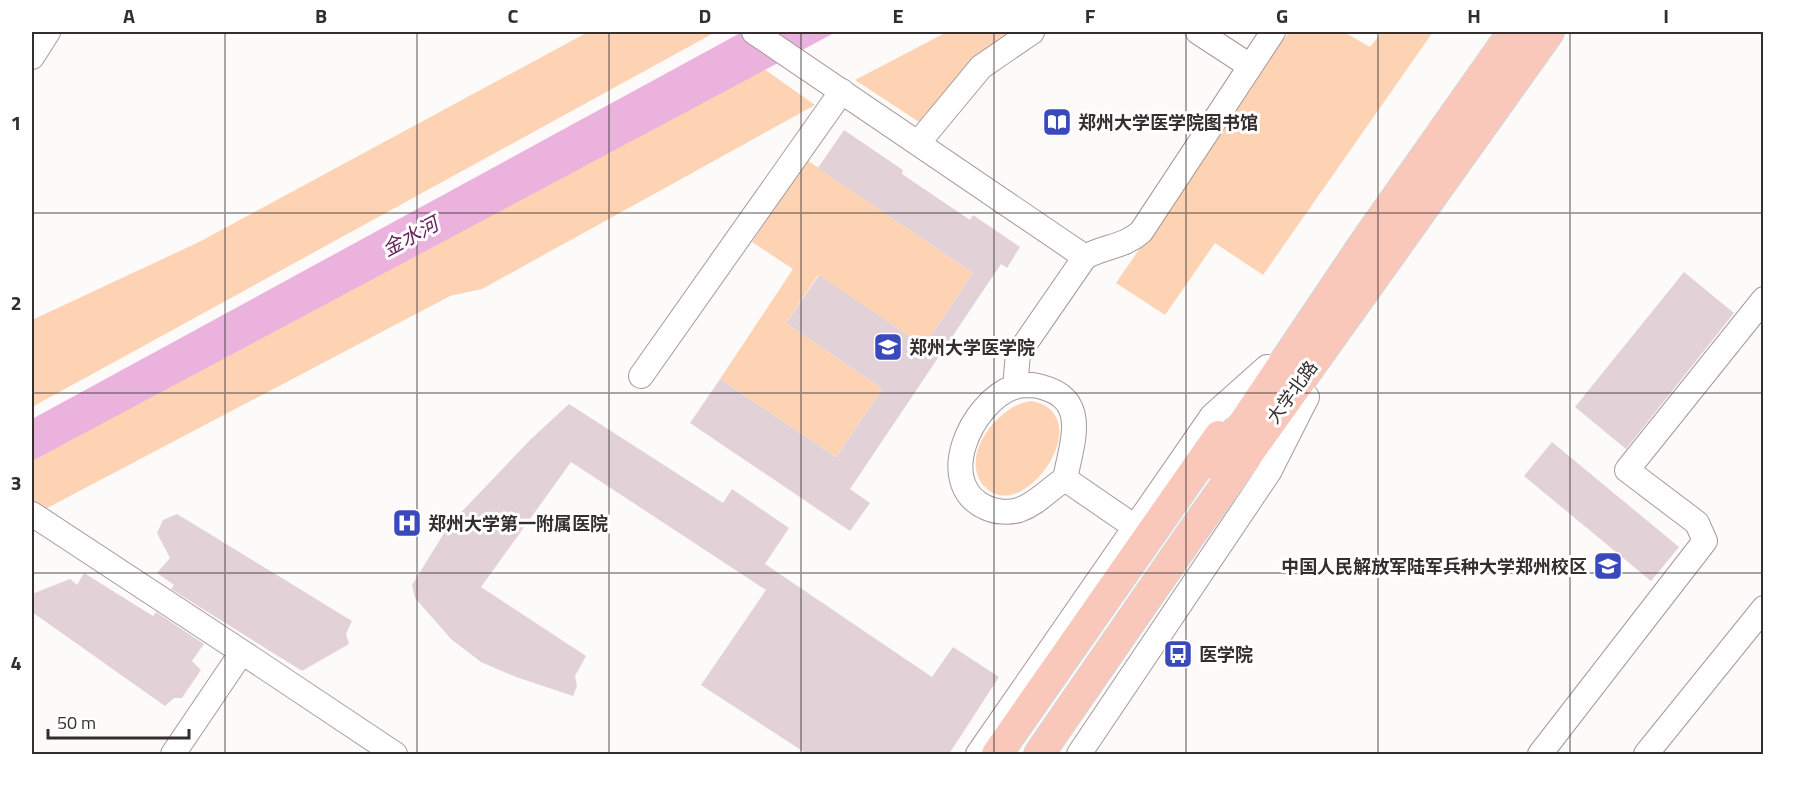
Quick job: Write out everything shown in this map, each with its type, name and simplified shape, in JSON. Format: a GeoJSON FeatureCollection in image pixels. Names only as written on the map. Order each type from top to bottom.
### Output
{"type":"FeatureCollection","features":[{"type":"Feature","properties":{"kind":"main road","name":"大学北路"},"geometry":{"type":"LineString","coordinates":[[1039,754],[1363,245],[1513,32]]}},
{"type":"Feature","properties":{"kind":"main road","name":"大学北路"},"geometry":{"type":"LineString","coordinates":[[999,752],[1186,526],[1386,264],[1549,32]]}},
{"type":"Feature","properties":{"kind":"main road"},"geometry":{"type":"LineString","coordinates":[[999,752],[1267,367],[1363,245]]}},
{"type":"Feature","properties":{"kind":"main road"},"geometry":{"type":"LineString","coordinates":[[1059,754],[1307,397],[1386,264]]}},
{"type":"Feature","properties":{"kind":"street"},"geometry":{"type":"LineString","coordinates":[[32,57],[48,32]]}},
{"type":"Feature","properties":{"kind":"street"},"geometry":{"type":"LineString","coordinates":[[754,32],[1084,256]]}},
{"type":"Feature","properties":{"kind":"street"},"geometry":{"type":"LineString","coordinates":[[918,143],[981,67],[1032,32]]}},
{"type":"Feature","properties":{"kind":"street"},"geometry":{"type":"LineString","coordinates":[[1198,32],[1250,66]]}},
{"type":"Feature","properties":{"kind":"street"},"geometry":{"type":"LineString","coordinates":[[1015,387],[1018,354],[1084,256],[1098,250],[1129,243],[1141,232],[1273,32]]}},
{"type":"Feature","properties":{"kind":"street"},"geometry":{"type":"LineString","coordinates":[[641,376],[835,86]]}},
{"type":"Feature","properties":{"kind":"street"},"geometry":{"type":"LineString","coordinates":[[1540,754],[1705,541],[1697,523],[1627,470],[1764,299]]}},
{"type":"Feature","properties":{"kind":"street"},"geometry":{"type":"LineString","coordinates":[[999,752],[1135,527],[1212,416],[1267,367]]}},
{"type":"Feature","properties":{"kind":"street"},"geometry":{"type":"LineString","coordinates":[[1033,385],[1047,387],[1062,395],[1071,408],[1076,426],[1065,479],[1048,490],[1035,503],[1017,511],[992,510],[977,504],[966,491],[961,477],[963,447],[984,411],[1000,395],[1015,387],[1033,385]]}},
{"type":"Feature","properties":{"kind":"street"},"geometry":{"type":"LineString","coordinates":[[1079,754],[1269,472],[1307,397]]}},
{"type":"Feature","properties":{"kind":"street"},"geometry":{"type":"LineString","coordinates":[[1065,479],[1135,527]]}},
{"type":"Feature","properties":{"kind":"street"},"geometry":{"type":"LineString","coordinates":[[32,515],[395,754]]}},
{"type":"Feature","properties":{"kind":"street"},"geometry":{"type":"LineString","coordinates":[[1646,754],[1764,608]]}},
{"type":"Feature","properties":{"kind":"street"},"geometry":{"type":"LineString","coordinates":[[173,754],[242,652]]}},
{"type":"Feature","properties":{"kind":"shaded area"},"geometry":{"type":"Polygon","coordinates":[[[588,32],[712,34],[32,407],[32,320],[199,242],[588,32]]]}},
{"type":"Feature","properties":{"kind":"shaded area"},"geometry":{"type":"Polygon","coordinates":[[[947,32],[1015,32],[965,67],[919,122],[855,80],[947,32]]]}},
{"type":"Feature","properties":{"kind":"shaded area"},"geometry":{"type":"Polygon","coordinates":[[[1289,32],[1344,32],[1370,47],[1382,32],[1433,32],[1263,275],[1215,243],[1165,315],[1116,283],[1289,32]]]}},
{"type":"Feature","properties":{"kind":"shaded area"},"geometry":{"type":"Polygon","coordinates":[[[764,69],[815,105],[482,289],[450,296],[32,516],[32,460],[764,69]]]}},
{"type":"Feature","properties":{"kind":"shaded area"},"geometry":{"type":"Polygon","coordinates":[[[807,160],[973,273],[924,346],[818,275],[786,323],[882,389],[836,457],[720,379],[793,269],[752,242],[807,160]]]}},
{"type":"Feature","properties":{"kind":"shaded area"},"geometry":{"type":"Polygon","coordinates":[[[1031,401],[1051,410],[1059,426],[1057,445],[1048,464],[1034,481],[1017,493],[1000,495],[984,486],[977,474],[976,461],[979,447],[985,434],[1006,412],[1031,401]]]}},
{"type":"Feature","properties":{"kind":"water","name":"金水河"},"geometry":{"type":"Polygon","coordinates":[[[742,32],[836,32],[32,461],[32,419],[742,32]]]}},
{"type":"Feature","properties":{"kind":"building"},"geometry":{"type":"Polygon","coordinates":[[[844,130],[903,170],[902,174],[970,220],[973,215],[1020,247],[1007,268],[1001,264],[850,489],[870,503],[850,531],[690,423],[720,379],[836,457],[882,389],[786,323],[819,275],[924,346],[973,273],[818,168],[844,130]]]}},
{"type":"Feature","properties":{"kind":"building"},"geometry":{"type":"Polygon","coordinates":[[[1684,272],[1734,313],[1626,449],[1575,407],[1684,272]]]}},
{"type":"Feature","properties":{"kind":"building"},"geometry":{"type":"Polygon","coordinates":[[[569,404],[723,503],[732,489],[789,528],[765,564],[932,677],[953,647],[999,677],[949,754],[807,754],[701,685],[766,590],[571,462],[481,587],[586,656],[575,676],[577,686],[573,696],[516,677],[481,662],[451,639],[415,598],[412,585],[449,525],[531,439],[569,404]]]}},
{"type":"Feature","properties":{"kind":"building"},"geometry":{"type":"Polygon","coordinates":[[[1552,442],[1679,547],[1651,581],[1524,476],[1552,442]]]}},
{"type":"Feature","properties":{"kind":"building"},"geometry":{"type":"Polygon","coordinates":[[[177,514],[352,621],[346,634],[349,644],[302,671],[171,589],[174,585],[157,573],[170,558],[157,533],[163,520],[177,514]]]}},
{"type":"Feature","properties":{"kind":"building"},"geometry":{"type":"Polygon","coordinates":[[[84,573],[153,616],[156,612],[204,644],[192,661],[201,670],[182,698],[174,698],[165,706],[32,612],[32,594],[70,579],[77,585],[84,573]]]}},
{"type":"Feature","properties":{"kind":"place","name":"郑州大学医学院图书馆"},"geometry":{"type":"Point","coordinates":[1057,122]}},
{"type":"Feature","properties":{"kind":"place","name":"郑州大学医学院"},"geometry":{"type":"Point","coordinates":[888,347]}},
{"type":"Feature","properties":{"kind":"place","name":"郑州大学第一附属医院"},"geometry":{"type":"Point","coordinates":[407,523]}},
{"type":"Feature","properties":{"kind":"place","name":"中国人民解放军陆军兵种大学郑州校区"},"geometry":{"type":"Point","coordinates":[1608,566]}},
{"type":"Feature","properties":{"kind":"place","name":"医学院"},"geometry":{"type":"Point","coordinates":[1178,654]}}]}
